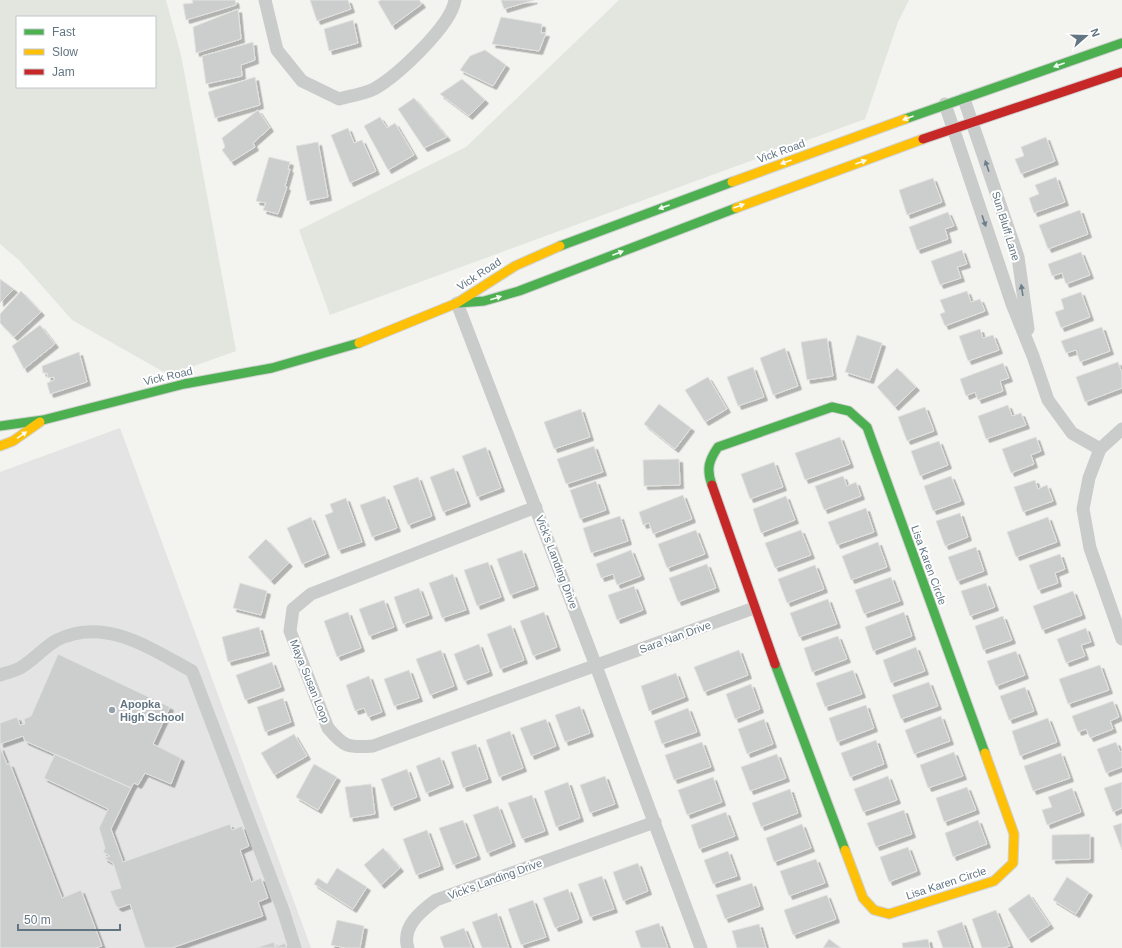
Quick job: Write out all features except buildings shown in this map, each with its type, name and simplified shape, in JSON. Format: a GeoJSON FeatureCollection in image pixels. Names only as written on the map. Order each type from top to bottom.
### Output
{"type":"FeatureCollection","features":[{"type":"Feature","properties":{"kind":"street"},"geometry":{"type":"LineString","coordinates":[[265,0],[277,50],[302,81],[339,99],[373,90],[407,64],[435,35],[454,7],[455,0]]}},
{"type":"Feature","properties":{"kind":"street","name":"Vick Road"},"geometry":{"type":"LineString","coordinates":[[0,426],[43,420],[184,384],[312,359],[363,342],[457,303],[515,266],[572,240],[945,104],[964,99],[1122,42]]}},
{"type":"Feature","properties":{"kind":"street","name":"Vick Road"},"geometry":{"type":"LineString","coordinates":[[457,303],[484,301],[519,291],[702,220],[952,128],[1122,72]]}},
{"type":"Feature","properties":{"kind":"street","name":"Sun Bluff Lane"},"geometry":{"type":"LineString","coordinates":[[964,99],[1018,257],[1033,356]]}},
{"type":"Feature","properties":{"kind":"street","name":"Sun Bluff Lane"},"geometry":{"type":"LineString","coordinates":[[945,104],[1012,304],[1033,356],[1048,400],[1072,433],[1100,449]]}},
{"type":"Feature","properties":{"kind":"street","name":"Vick's Landing Drive"},"geometry":{"type":"LineString","coordinates":[[457,303],[536,507],[701,948]]}},
{"type":"Feature","properties":{"kind":"street","name":"Lisa Karen Circle"},"geometry":{"type":"LineString","coordinates":[[832,407],[849,411],[866,427],[1014,834],[1013,864],[994,881],[889,914],[874,910],[863,898],[754,608],[708,474],[710,459],[718,447],[832,407]]}},
{"type":"Feature","properties":{"kind":"street","name":"Vick Road"},"geometry":{"type":"LineString","coordinates":[[0,446],[13,441],[43,420]]}},
{"type":"Feature","properties":{"kind":"street"},"geometry":{"type":"LineString","coordinates":[[1122,429],[1100,449],[1089,478],[1083,509],[1090,548],[1122,639]]}},
{"type":"Feature","properties":{"kind":"street","name":"Maya Susan Loop"},"geometry":{"type":"LineString","coordinates":[[536,507],[311,594],[294,610],[290,631],[328,728],[339,741],[352,747],[372,746],[596,666]]}},
{"type":"Feature","properties":{"kind":"street","name":"Sara Nan Drive"},"geometry":{"type":"LineString","coordinates":[[596,666],[754,608]]}},
{"type":"Feature","properties":{"kind":"street"},"geometry":{"type":"LineString","coordinates":[[0,675],[20,668],[43,650],[69,635],[76,632],[98,631],[119,635],[154,650],[192,671],[283,910],[295,948]]}},
{"type":"Feature","properties":{"kind":"street","name":"Vick's Landing Drive"},"geometry":{"type":"LineString","coordinates":[[408,948],[406,942],[412,921],[421,911],[436,900],[655,822]]}},
{"type":"Feature","properties":{"kind":"shaded area"},"geometry":{"type":"Polygon","coordinates":[[[0,0],[166,0],[181,55],[236,351],[169,375],[72,320],[19,260],[0,244],[0,0]]]}},
{"type":"Feature","properties":{"kind":"shaded area"},"geometry":{"type":"Polygon","coordinates":[[[619,0],[909,0],[898,22],[865,119],[330,315],[299,230],[466,147],[619,0]]]}},
{"type":"Feature","properties":{"kind":"shaded area","name":"Apopka High School"},"geometry":{"type":"Polygon","coordinates":[[[120,428],[311,948],[0,948],[0,472],[120,428]]]}},
{"type":"Feature","properties":{"kind":"traffic: fast"},"geometry":{"type":"LineString","coordinates":[[905,119],[1122,43]]}},
{"type":"Feature","properties":{"kind":"traffic: fast"},"geometry":{"type":"LineString","coordinates":[[560,246],[732,182]]}},
{"type":"Feature","properties":{"kind":"traffic: fast"},"geometry":{"type":"LineString","coordinates":[[459,303],[484,301],[519,291],[736,208]]}},
{"type":"Feature","properties":{"kind":"traffic: fast"},"geometry":{"type":"LineString","coordinates":[[0,426],[43,420],[184,384],[272,368],[359,343]]}},
{"type":"Feature","properties":{"kind":"traffic: fast"},"geometry":{"type":"LineString","coordinates":[[832,407],[849,411],[867,427],[985,753]]}},
{"type":"Feature","properties":{"kind":"traffic: fast"},"geometry":{"type":"LineString","coordinates":[[712,485],[709,474],[709,465],[712,456],[718,447],[832,407]]}},
{"type":"Feature","properties":{"kind":"traffic: fast"},"geometry":{"type":"LineString","coordinates":[[775,664],[845,850]]}},
{"type":"Feature","properties":{"kind":"traffic: slow"},"geometry":{"type":"LineString","coordinates":[[732,182],[905,119]]}},
{"type":"Feature","properties":{"kind":"traffic: slow"},"geometry":{"type":"LineString","coordinates":[[736,208],[923,139]]}},
{"type":"Feature","properties":{"kind":"traffic: slow"},"geometry":{"type":"LineString","coordinates":[[359,343],[457,303],[515,266],[560,246]]}},
{"type":"Feature","properties":{"kind":"traffic: slow"},"geometry":{"type":"LineString","coordinates":[[0,446],[13,441],[40,422]]}},
{"type":"Feature","properties":{"kind":"traffic: slow"},"geometry":{"type":"LineString","coordinates":[[845,850],[863,898],[874,910],[889,914],[994,881],[1013,863],[1014,834],[985,753]]}},
{"type":"Feature","properties":{"kind":"traffic: jam"},"geometry":{"type":"LineString","coordinates":[[923,139],[1122,72]]}},
{"type":"Feature","properties":{"kind":"traffic: jam"},"geometry":{"type":"LineString","coordinates":[[712,485],[775,664]]}},
{"type":"Feature","properties":{"kind":"place","name":"Apopka High School"},"geometry":{"type":"Point","coordinates":[112,710]}}]}
